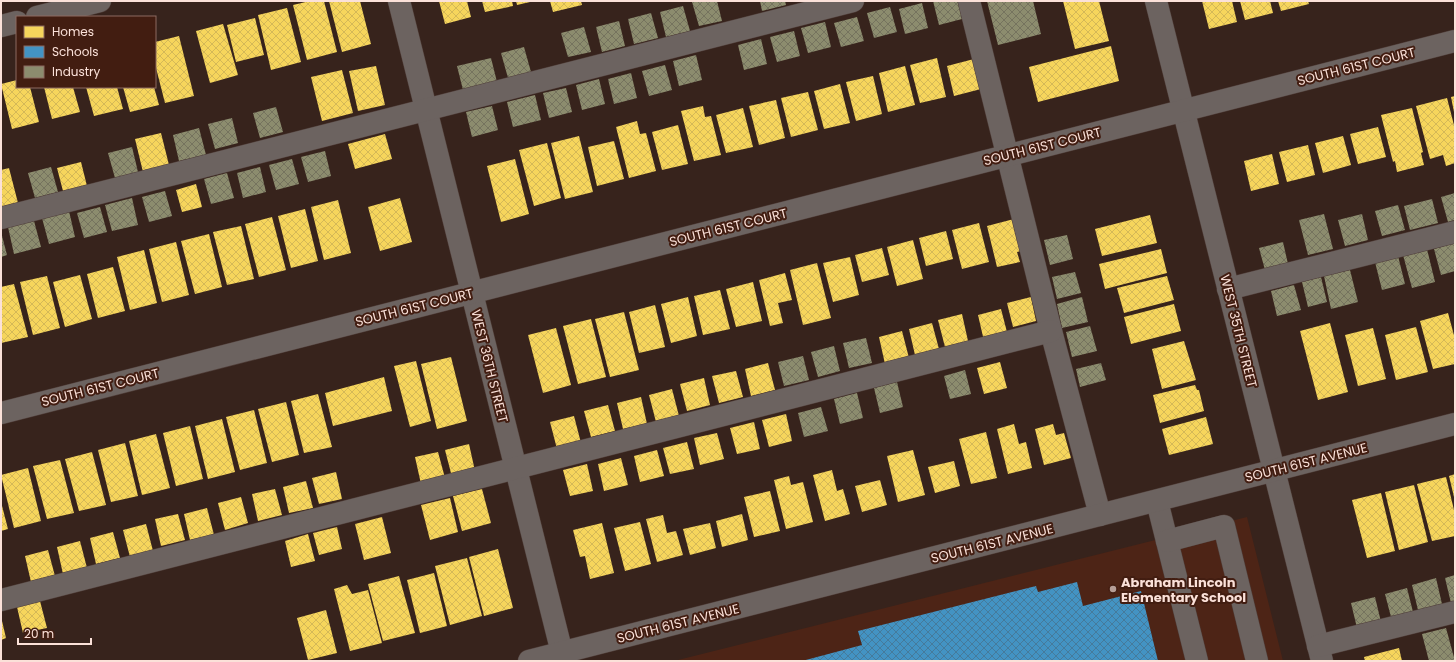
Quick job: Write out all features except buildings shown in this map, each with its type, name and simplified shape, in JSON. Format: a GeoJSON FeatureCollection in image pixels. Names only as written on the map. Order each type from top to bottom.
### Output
{"type":"FeatureCollection","features":[{"type":"Feature","properties":{"kind":"street"},"geometry":{"type":"LineString","coordinates":[[41,16],[100,1]]}},
{"type":"Feature","properties":{"kind":"street","name":"WEST 36TH STREET"},"geometry":{"type":"LineString","coordinates":[[399,1],[563,657]]}},
{"type":"Feature","properties":{"kind":"street"},"geometry":{"type":"LineString","coordinates":[[1,218],[853,1]]}},
{"type":"Feature","properties":{"kind":"street"},"geometry":{"type":"LineString","coordinates":[[969,1],[1051,331],[1100,515]]}},
{"type":"Feature","properties":{"kind":"street","name":"WEST 35TH STREET"},"geometry":{"type":"LineString","coordinates":[[1156,1],[1320,654]]}},
{"type":"Feature","properties":{"kind":"street"},"geometry":{"type":"LineString","coordinates":[[1,26],[16,22]]}},
{"type":"Feature","properties":{"kind":"street","name":"SOUTH 61ST COURT"},"geometry":{"type":"LineString","coordinates":[[1,413],[1455,41]]}},
{"type":"Feature","properties":{"kind":"street"},"geometry":{"type":"LineString","coordinates":[[1228,289],[1455,232]]}},
{"type":"Feature","properties":{"kind":"street"},"geometry":{"type":"LineString","coordinates":[[1,600],[1051,331]]}},
{"type":"Feature","properties":{"kind":"street","name":"SOUTH 61ST AVENUE"},"geometry":{"type":"LineString","coordinates":[[529,661],[563,657],[1100,515],[1455,424]]}},
{"type":"Feature","properties":{"kind":"street"},"geometry":{"type":"LineString","coordinates":[[1157,501],[1197,661]]}},
{"type":"Feature","properties":{"kind":"street"},"geometry":{"type":"LineString","coordinates":[[1167,541],[1224,526],[1257,661]]}},
{"type":"Feature","properties":{"kind":"street"},"geometry":{"type":"LineString","coordinates":[[1320,654],[1455,612]]}},
{"type":"Feature","properties":{"kind":"shaded area","name":"Abraham Lincoln Elementary School"},"geometry":{"type":"Polygon","coordinates":[[[1247,517],[1283,661],[674,661],[1247,517]]]}},
{"type":"Feature","properties":{"kind":"place","name":"Abraham Lincoln Elementary School"},"geometry":{"type":"Point","coordinates":[1113,589]}}]}
